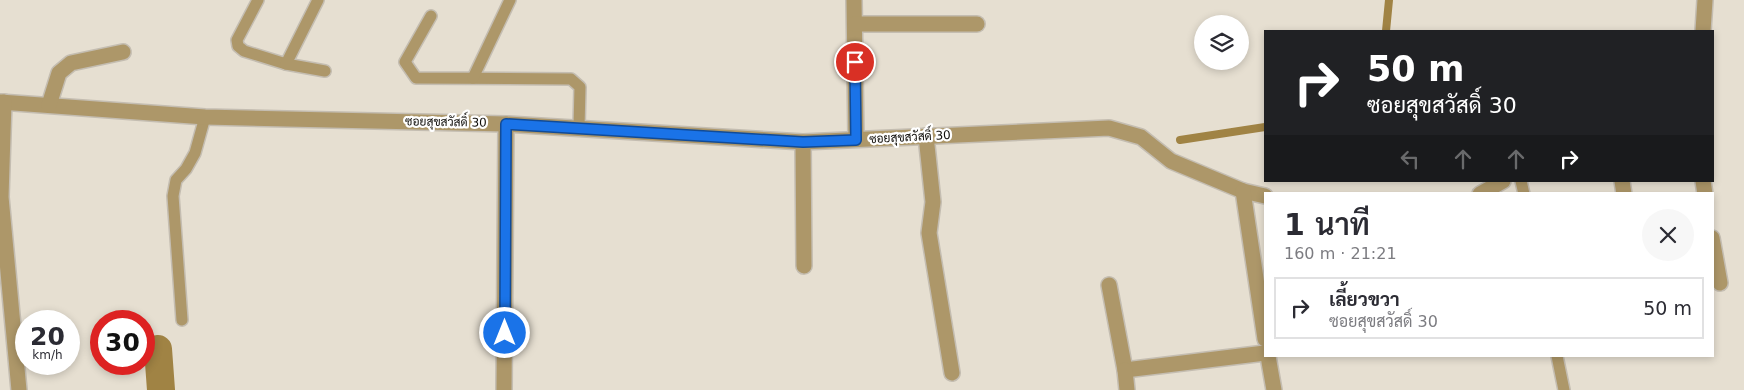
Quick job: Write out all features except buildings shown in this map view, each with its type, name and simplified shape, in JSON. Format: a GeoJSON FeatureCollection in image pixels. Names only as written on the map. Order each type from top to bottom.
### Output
{"type":"FeatureCollection","features":[{"type":"Feature","properties":{"kind":"street"},"geometry":{"type":"LineString","coordinates":[[854,0],[856,140]]}},
{"type":"Feature","properties":{"kind":"street"},"geometry":{"type":"LineString","coordinates":[[1703,30],[1704,0]]}},
{"type":"Feature","properties":{"kind":"street"},"geometry":{"type":"LineString","coordinates":[[854,24],[977,24]]}},
{"type":"Feature","properties":{"kind":"street"},"geometry":{"type":"LineString","coordinates":[[49,106],[59,73],[71,63],[123,52]]}},
{"type":"Feature","properties":{"kind":"street"},"geometry":{"type":"LineString","coordinates":[[2,102],[1,197],[19,390]]}},
{"type":"Feature","properties":{"kind":"street","name":"ซอยสุขสวัสดิ์ 30"},"geometry":{"type":"LineString","coordinates":[[2,102],[205,117],[579,127],[803,142],[1109,128],[1141,137],[1172,161],[1242,191],[1264,196]]}},
{"type":"Feature","properties":{"kind":"street"},"geometry":{"type":"LineString","coordinates":[[504,390],[506,124]]}},
{"type":"Feature","properties":{"kind":"street"},"geometry":{"type":"LineString","coordinates":[[926,136],[933,202],[929,233],[952,372]]}},
{"type":"Feature","properties":{"kind":"street"},"geometry":{"type":"LineString","coordinates":[[803,142],[804,266]]}},
{"type":"Feature","properties":{"kind":"street"},"geometry":{"type":"LineString","coordinates":[[1484,192],[1501,182]]}},
{"type":"Feature","properties":{"kind":"street"},"geometry":{"type":"LineString","coordinates":[[1242,191],[1264,333]]}},
{"type":"Feature","properties":{"kind":"street"},"geometry":{"type":"LineString","coordinates":[[1714,249],[1720,283]]}},
{"type":"Feature","properties":{"kind":"street"},"geometry":{"type":"LineString","coordinates":[[1110,285],[1127,390]]}},
{"type":"Feature","properties":{"kind":"street"},"geometry":{"type":"LineString","coordinates":[[1125,370],[1264,353]]}},
{"type":"Feature","properties":{"kind":"street"},"geometry":{"type":"LineString","coordinates":[[1268,357],[1274,390]]}},
{"type":"Feature","properties":{"kind":"lane"},"geometry":{"type":"LineString","coordinates":[[258,0],[237,40],[238,46],[244,51],[286,64],[326,71]]}},
{"type":"Feature","properties":{"kind":"lane"},"geometry":{"type":"LineString","coordinates":[[286,64],[318,0]]}},
{"type":"Feature","properties":{"kind":"lane"},"geometry":{"type":"LineString","coordinates":[[473,78],[510,0]]}},
{"type":"Feature","properties":{"kind":"lane"},"geometry":{"type":"LineString","coordinates":[[430,16],[404,62],[416,78],[571,79],[580,87],[579,127]]}},
{"type":"Feature","properties":{"kind":"lane"},"geometry":{"type":"LineString","coordinates":[[182,320],[173,196],[176,180],[195,153],[205,117]]}},
{"type":"Feature","properties":{"kind":"lane"},"geometry":{"type":"LineString","coordinates":[[1558,357],[1564,390]]}},
{"type":"Feature","properties":{"kind":"waterway"},"geometry":{"type":"LineString","coordinates":[[1386,30],[1389,0]]}},
{"type":"Feature","properties":{"kind":"waterway"},"geometry":{"type":"LineString","coordinates":[[1180,140],[1264,127]]}},
{"type":"Feature","properties":{"kind":"waterway"},"geometry":{"type":"LineString","coordinates":[[158,349],[161,390]]}},
{"type":"Feature","properties":{"kind":"route"},"geometry":{"type":"LineString","coordinates":[[505,333],[506,124],[649,131],[803,142],[856,140],[855,62]]}}]}
